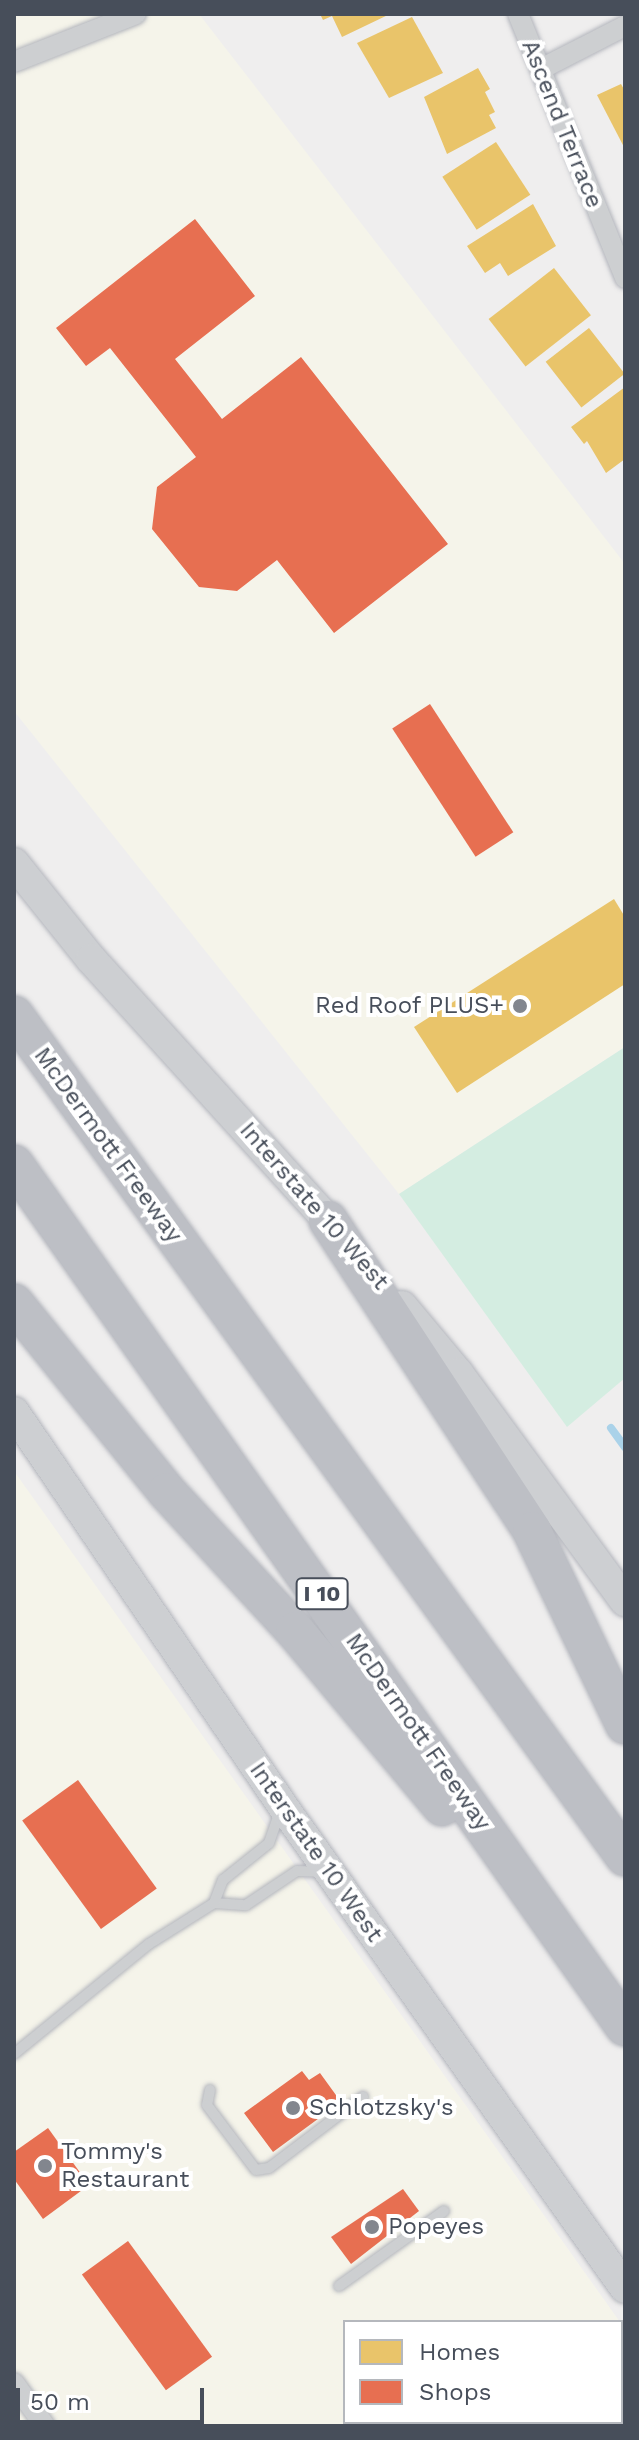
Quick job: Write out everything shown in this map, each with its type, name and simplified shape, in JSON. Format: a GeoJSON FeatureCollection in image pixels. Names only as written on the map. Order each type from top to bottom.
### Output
{"type":"FeatureCollection","features":[{"type":"Feature","properties":{"kind":"highway","name":"McDermott Freeway"},"geometry":{"type":"LineString","coordinates":[[14,1015],[625,1857]]}},
{"type":"Feature","properties":{"kind":"highway","name":"McDermott Freeway"},"geometry":{"type":"LineString","coordinates":[[14,1164],[625,2027]]}},
{"type":"Feature","properties":{"kind":"highway"},"geometry":{"type":"LineString","coordinates":[[328,1220],[532,1531],[625,1725]]}},
{"type":"Feature","properties":{"kind":"highway"},"geometry":{"type":"LineString","coordinates":[[14,1303],[167,1492],[392,1744],[625,2034]]}},
{"type":"Feature","properties":{"kind":"main road","name":"Interstate 10 West"},"geometry":{"type":"LineString","coordinates":[[14,863],[91,959],[328,1220],[458,1373],[625,1601]]}},
{"type":"Feature","properties":{"kind":"main road","name":"Interstate 10 West"},"geometry":{"type":"LineString","coordinates":[[14,1412],[276,1796],[625,2288]]}},
{"type":"Feature","properties":{"kind":"street"},"geometry":{"type":"LineString","coordinates":[[14,62],[136,14]]}},
{"type":"Feature","properties":{"kind":"street","name":"Ascend Terrace"},"geometry":{"type":"LineString","coordinates":[[518,14],[625,278]]}},
{"type":"Feature","properties":{"kind":"street"},"geometry":{"type":"LineString","coordinates":[[541,69],[625,26]]}},
{"type":"Feature","properties":{"kind":"street"},"geometry":{"type":"LineString","coordinates":[[14,2383],[45,2426]]}},
{"type":"Feature","properties":{"kind":"lane"},"geometry":{"type":"LineString","coordinates":[[214,1903],[223,1880],[269,1843],[278,1827],[276,1796]]}},
{"type":"Feature","properties":{"kind":"lane"},"geometry":{"type":"LineString","coordinates":[[14,2054],[149,1944],[214,1903],[246,1905],[297,1871],[332,1875]]}},
{"type":"Feature","properties":{"kind":"lane"},"geometry":{"type":"LineString","coordinates":[[210,2090],[207,2105],[256,2170],[269,2168],[363,2097]]}},
{"type":"Feature","properties":{"kind":"lane"},"geometry":{"type":"LineString","coordinates":[[339,2286],[444,2211]]}},
{"type":"Feature","properties":{"kind":"shaded area"},"geometry":{"type":"Polygon","coordinates":[[[14,14],[199,14],[625,564],[625,1047],[399,1194],[14,711],[14,14]]]}},
{"type":"Feature","properties":{"kind":"shaded area"},"geometry":{"type":"Polygon","coordinates":[[[14,1471],[619,2320],[343,2320],[343,2424],[623,2424],[623,2375],[625,2426],[14,2426],[14,1471]]]}},
{"type":"Feature","properties":{"kind":"green space"},"geometry":{"type":"Polygon","coordinates":[[[625,1047],[625,1378],[567,1427],[399,1194],[625,1047]]]}},
{"type":"Feature","properties":{"kind":"building: Homes"},"geometry":{"type":"Polygon","coordinates":[[[320,14],[390,14],[342,37],[332,16],[323,20],[320,14]]]}},
{"type":"Feature","properties":{"kind":"building: Homes"},"geometry":{"type":"Polygon","coordinates":[[[412,17],[443,73],[389,98],[357,43],[412,17]]]}},
{"type":"Feature","properties":{"kind":"building: Homes"},"geometry":{"type":"Polygon","coordinates":[[[478,68],[490,89],[485,92],[495,112],[489,115],[496,128],[447,154],[424,97],[478,68]]]}},
{"type":"Feature","properties":{"kind":"building: Homes"},"geometry":{"type":"Polygon","coordinates":[[[621,84],[625,91],[625,149],[597,95],[621,84]]]}},
{"type":"Feature","properties":{"kind":"building: Homes"},"geometry":{"type":"Polygon","coordinates":[[[496,142],[530,195],[477,230],[442,177],[496,142]]]}},
{"type":"Feature","properties":{"kind":"building: Homes"},"geometry":{"type":"Polygon","coordinates":[[[533,204],[556,246],[508,276],[500,263],[485,273],[467,246],[533,204]]]}},
{"type":"Feature","properties":{"kind":"building: Homes"},"geometry":{"type":"Polygon","coordinates":[[[554,268],[591,315],[526,366],[489,319],[554,268]]]}},
{"type":"Feature","properties":{"kind":"building: Homes"},"geometry":{"type":"Polygon","coordinates":[[[589,328],[625,374],[581,408],[546,362],[589,328]]]}},
{"type":"Feature","properties":{"kind":"building: Homes"},"geometry":{"type":"Polygon","coordinates":[[[625,387],[625,459],[606,473],[587,441],[584,444],[571,427],[625,387]]]}},
{"type":"Feature","properties":{"kind":"building: Homes","name":"Red Roof PLUS+"},"geometry":{"type":"Polygon","coordinates":[[[614,899],[625,917],[625,984],[457,1093],[414,1027],[614,899]]]}},
{"type":"Feature","properties":{"kind":"building: Shops"},"geometry":{"type":"Polygon","coordinates":[[[195,219],[255,296],[175,359],[222,419],[301,357],[448,544],[334,633],[277,560],[237,591],[199,587],[152,529],[157,487],[196,457],[110,348],[86,366],[56,328],[195,219]]]}},
{"type":"Feature","properties":{"kind":"building: Shops"},"geometry":{"type":"Polygon","coordinates":[[[430,704],[513,832],[476,857],[392,729],[430,704]]]}},
{"type":"Feature","properties":{"kind":"building: Shops"},"geometry":{"type":"Polygon","coordinates":[[[78,1780],[157,1888],[101,1929],[22,1821],[78,1780]]]}},
{"type":"Feature","properties":{"kind":"building: Shops","name":"Schlotzsky's"},"geometry":{"type":"Polygon","coordinates":[[[302,2071],[309,2080],[320,2073],[341,2102],[273,2152],[244,2113],[302,2071]]]}},
{"type":"Feature","properties":{"kind":"building: Shops","name":"Tommy's Restaurant"},"geometry":{"type":"Polygon","coordinates":[[[48,2128],[89,2185],[43,2219],[14,2179],[14,2152],[48,2128]]]}},
{"type":"Feature","properties":{"kind":"building: Shops","name":"Popeyes"},"geometry":{"type":"Polygon","coordinates":[[[403,2189],[419,2211],[351,2264],[331,2237],[403,2189]]]}},
{"type":"Feature","properties":{"kind":"building: Shops"},"geometry":{"type":"Polygon","coordinates":[[[128,2241],[212,2357],[166,2390],[82,2275],[128,2241]]]}},
{"type":"Feature","properties":{"kind":"building: Shops"},"geometry":{"type":"Polygon","coordinates":[[[466,2424],[550,2424],[550,2426],[466,2424]]]}},
{"type":"Feature","properties":{"kind":"waterway"},"geometry":{"type":"LineString","coordinates":[[611,1428],[625,1447]]}},
{"type":"Feature","properties":{"kind":"place","name":"Red Roof PLUS+"},"geometry":{"type":"Point","coordinates":[520,1006]}},
{"type":"Feature","properties":{"kind":"place","name":"Schlotzsky's"},"geometry":{"type":"Point","coordinates":[293,2108]}},
{"type":"Feature","properties":{"kind":"place","name":"Tommy's Restaurant"},"geometry":{"type":"Point","coordinates":[45,2166]}},
{"type":"Feature","properties":{"kind":"place","name":"Popeyes"},"geometry":{"type":"Point","coordinates":[372,2227]}}]}
